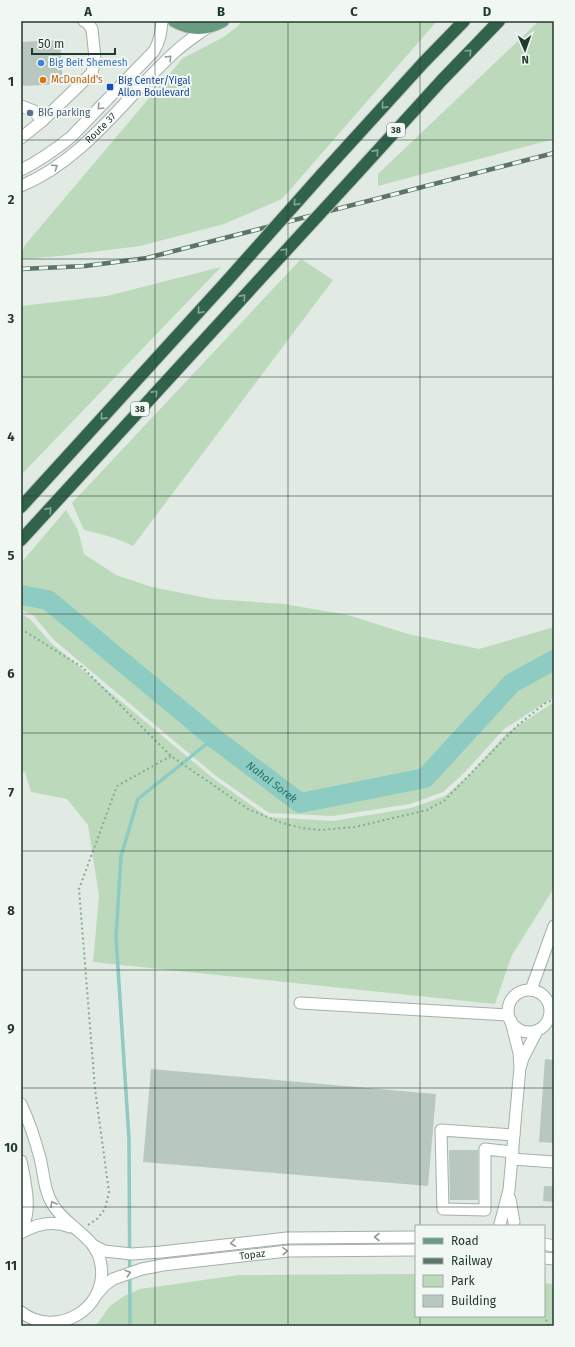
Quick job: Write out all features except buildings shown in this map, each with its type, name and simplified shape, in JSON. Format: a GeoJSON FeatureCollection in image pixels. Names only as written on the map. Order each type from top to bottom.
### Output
{"type":"FeatureCollection","features":[{"type":"Feature","properties":{"kind":"highway","name":"38"},"geometry":{"type":"LineString","coordinates":[[21,507],[419,67],[464,21]]}},
{"type":"Feature","properties":{"kind":"highway","name":"38"},"geometry":{"type":"LineString","coordinates":[[22,539],[442,80],[500,21]]}},
{"type":"Feature","properties":{"kind":"main road"},"geometry":{"type":"LineString","coordinates":[[174,21],[193,28],[208,27],[223,21]]}},
{"type":"Feature","properties":{"kind":"street"},"geometry":{"type":"LineString","coordinates":[[21,138],[42,121],[92,74],[95,58],[92,29],[87,22],[84,21]]}},
{"type":"Feature","properties":{"kind":"street","name":"Route 37"},"geometry":{"type":"LineString","coordinates":[[21,170],[39,161],[71,137],[154,51],[161,34],[162,21]]}},
{"type":"Feature","properties":{"kind":"street","name":"Route 37"},"geometry":{"type":"LineString","coordinates":[[21,186],[38,178],[67,159],[84,144],[175,51],[208,27]]}},
{"type":"Feature","properties":{"kind":"street"},"geometry":{"type":"LineString","coordinates":[[21,106],[34,111],[42,121]]}},
{"type":"Feature","properties":{"kind":"street"},"geometry":{"type":"LineString","coordinates":[[531,990],[554,926]]}},
{"type":"Feature","properties":{"kind":"street"},"geometry":{"type":"LineString","coordinates":[[300,1003],[510,1018],[520,1030],[527,1032],[537,1031],[544,1027],[548,1022],[552,1011],[550,1004],[542,994],[531,990],[518,993],[513,997],[508,1008],[510,1018],[518,1053],[520,1067],[509,1190],[511,1210],[517,1224]]}},
{"type":"Feature","properties":{"kind":"street"},"geometry":{"type":"LineString","coordinates":[[520,1067],[537,1031]]}},
{"type":"Feature","properties":{"kind":"street"},"geometry":{"type":"LineString","coordinates":[[21,1104],[35,1140],[44,1185],[49,1199],[62,1218],[80,1232],[93,1245],[100,1258],[101,1280],[97,1294]]}},
{"type":"Feature","properties":{"kind":"street"},"geometry":{"type":"LineString","coordinates":[[514,1135],[441,1130],[443,1209],[485,1210],[485,1149],[554,1162]]}},
{"type":"Feature","properties":{"kind":"street"},"geometry":{"type":"LineString","coordinates":[[21,1161],[27,1204],[26,1217],[21,1232]]}},
{"type":"Feature","properties":{"kind":"street"},"geometry":{"type":"LineString","coordinates":[[499,1225],[509,1190]]}},
{"type":"Feature","properties":{"kind":"street"},"geometry":{"type":"LineString","coordinates":[[499,1225],[507,1222],[517,1224]]}},
{"type":"Feature","properties":{"kind":"street"},"geometry":{"type":"LineString","coordinates":[[21,1232],[35,1226],[50,1223],[66,1225],[80,1232]]}},
{"type":"Feature","properties":{"kind":"street","name":"Topaz"},"geometry":{"type":"LineString","coordinates":[[93,1245],[104,1251],[132,1254],[287,1238],[415,1237]]}},
{"type":"Feature","properties":{"kind":"street","name":"Topaz"},"geometry":{"type":"LineString","coordinates":[[22,1313],[38,1321],[61,1322],[82,1312],[93,1301],[104,1285],[112,1279],[142,1269],[163,1265],[288,1251],[415,1250]]}},
{"type":"Feature","properties":{"kind":"path"},"geometry":{"type":"LineString","coordinates":[[21,629],[82,667],[171,756],[248,809],[275,820],[302,828],[320,830],[355,828],[427,810],[444,800],[517,726],[544,704],[554,699]]}},
{"type":"Feature","properties":{"kind":"path"},"geometry":{"type":"LineString","coordinates":[[80,1232],[97,1219],[105,1209],[109,1192],[95,1089],[80,889],[117,786],[171,756]]}},
{"type":"Feature","properties":{"kind":"green space"},"geometry":{"type":"Polygon","coordinates":[[[242,21],[437,21],[282,199],[224,224],[140,246],[60,256],[21,259],[25,245],[183,58],[222,38],[237,27],[242,21]]]}},
{"type":"Feature","properties":{"kind":"green space"},"geometry":{"type":"Polygon","coordinates":[[[539,21],[554,21],[554,139],[378,186],[378,174],[539,21]]]}},
{"type":"Feature","properties":{"kind":"green space"},"geometry":{"type":"Polygon","coordinates":[[[301,259],[333,280],[133,546],[115,538],[84,530],[72,503],[301,259]]]}},
{"type":"Feature","properties":{"kind":"green space"},"geometry":{"type":"Polygon","coordinates":[[[221,267],[21,475],[21,306],[107,296],[221,267]]]}},
{"type":"Feature","properties":{"kind":"green space"},"geometry":{"type":"Polygon","coordinates":[[[66,510],[78,530],[84,554],[116,575],[152,587],[212,599],[284,604],[348,615],[408,634],[479,649],[554,627],[554,697],[504,729],[465,772],[443,792],[410,804],[333,816],[269,813],[216,776],[54,640],[33,615],[21,610],[21,563],[66,510]]]}},
{"type":"Feature","properties":{"kind":"green space"},"geometry":{"type":"Polygon","coordinates":[[[21,614],[30,619],[51,643],[214,779],[268,817],[333,821],[411,808],[445,796],[468,776],[507,733],[554,702],[554,888],[512,955],[495,1004],[93,962],[99,896],[88,825],[67,799],[31,792],[25,772],[21,771],[21,614]]]}},
{"type":"Feature","properties":{"kind":"green space"},"geometry":{"type":"Polygon","coordinates":[[[415,1274],[415,1317],[545,1317],[545,1283],[554,1284],[554,1326],[93,1326],[97,1324],[110,1306],[124,1296],[140,1289],[239,1275],[415,1274]]]}},
{"type":"Feature","properties":{"kind":"waterway","name":"Nahal Sorek"},"geometry":{"type":"LineString","coordinates":[[21,595],[48,600],[214,738],[300,803],[425,778],[512,683],[554,660]]}},
{"type":"Feature","properties":{"kind":"waterway"},"geometry":{"type":"LineString","coordinates":[[130,1326],[129,1139],[116,937],[121,856],[138,799],[214,738]]}},
{"type":"Feature","properties":{"kind":"railway"},"geometry":{"type":"LineString","coordinates":[[21,269],[85,266],[147,258],[554,153]]}},
{"type":"Feature","properties":{"kind":"place","name":"Big Beit Shemesh"},"geometry":{"type":"Point","coordinates":[41,63]}},
{"type":"Feature","properties":{"kind":"place","name":"McDonald's"},"geometry":{"type":"Point","coordinates":[43,80]}},
{"type":"Feature","properties":{"kind":"place","name":"Big Center/Yigal Allon Boulevard"},"geometry":{"type":"Point","coordinates":[110,87]}},
{"type":"Feature","properties":{"kind":"place","name":"BIG parking"},"geometry":{"type":"Point","coordinates":[30,113]}}]}
